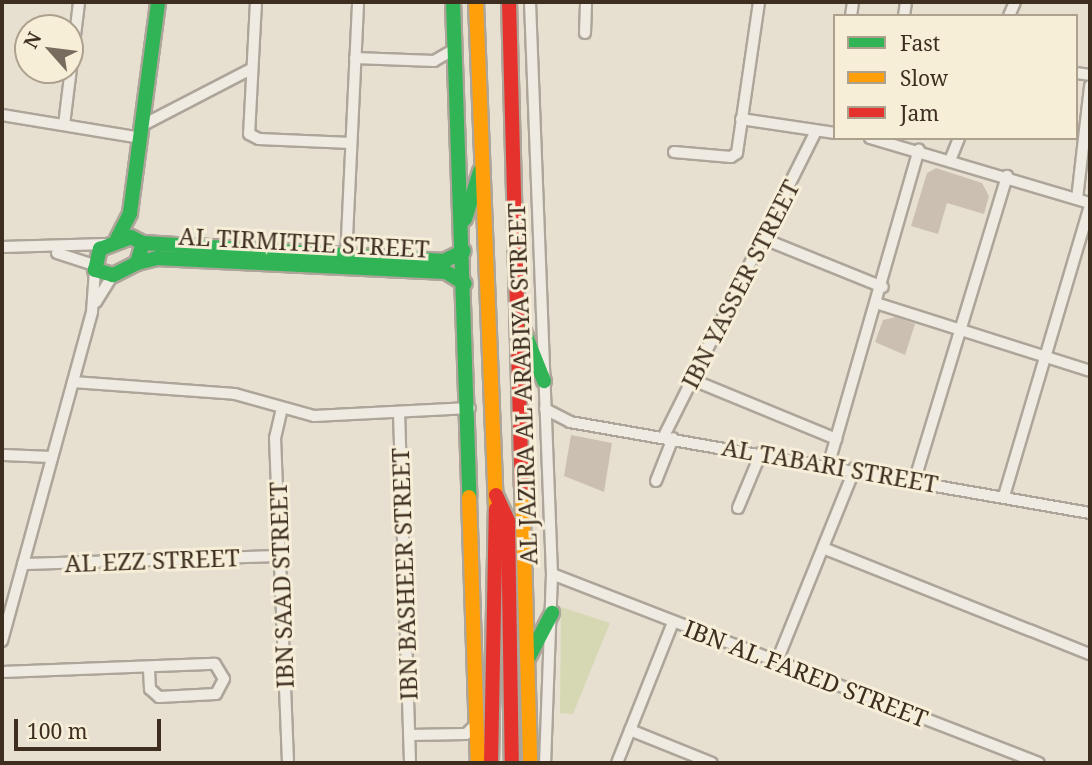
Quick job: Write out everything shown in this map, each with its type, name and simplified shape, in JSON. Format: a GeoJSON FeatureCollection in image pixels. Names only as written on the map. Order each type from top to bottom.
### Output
{"type":"FeatureCollection","features":[{"type":"Feature","properties":{"kind":"main road"},"geometry":{"type":"LineString","coordinates":[[113,275],[94,267],[130,213],[158,2]]}},
{"type":"Feature","properties":{"kind":"main road"},"geometry":{"type":"LineString","coordinates":[[453,2],[467,305],[478,763]]}},
{"type":"Feature","properties":{"kind":"main road","name":"AL JAZIRA AL ARABIYA STREET"},"geometry":{"type":"LineString","coordinates":[[476,2],[484,146],[496,495],[491,763]]}},
{"type":"Feature","properties":{"kind":"main road","name":"AL JAZIRA AL ARABIYA STREET"},"geometry":{"type":"LineString","coordinates":[[509,2],[520,321],[530,763]]}},
{"type":"Feature","properties":{"kind":"main road"},"geometry":{"type":"LineString","coordinates":[[510,27],[520,2]]}},
{"type":"Feature","properties":{"kind":"main road"},"geometry":{"type":"LineString","coordinates":[[463,225],[484,146]]}},
{"type":"Feature","properties":{"kind":"main road"},"geometry":{"type":"LineString","coordinates":[[130,213],[140,241],[137,263]]}},
{"type":"Feature","properties":{"kind":"main road","name":"AL TIRMITHE STREET"},"geometry":{"type":"LineString","coordinates":[[112,241],[140,241],[446,272],[465,284]]}},
{"type":"Feature","properties":{"kind":"main road","name":"AL TIRMITHE STREET"},"geometry":{"type":"LineString","coordinates":[[113,275],[137,263],[157,258],[444,261],[464,251]]}},
{"type":"Feature","properties":{"kind":"main road"},"geometry":{"type":"LineString","coordinates":[[467,305],[492,344]]}},
{"type":"Feature","properties":{"kind":"main road"},"geometry":{"type":"LineString","coordinates":[[520,321],[544,381]]}},
{"type":"Feature","properties":{"kind":"main road"},"geometry":{"type":"LineString","coordinates":[[496,495],[508,521],[512,763]]}},
{"type":"Feature","properties":{"kind":"main road"},"geometry":{"type":"LineString","coordinates":[[528,658],[552,613]]}},
{"type":"Feature","properties":{"kind":"main road"},"geometry":{"type":"LineString","coordinates":[[475,684],[491,707]]}},
{"type":"Feature","properties":{"kind":"street"},"geometry":{"type":"LineString","coordinates":[[64,125],[79,2]]}},
{"type":"Feature","properties":{"kind":"street"},"geometry":{"type":"LineString","coordinates":[[256,2],[250,134],[351,143]]}},
{"type":"Feature","properties":{"kind":"street"},"geometry":{"type":"LineString","coordinates":[[346,261],[358,2]]}},
{"type":"Feature","properties":{"kind":"street","name":"AL JAZIRA AL ARABIYA STREET"},"geometry":{"type":"LineString","coordinates":[[530,2],[552,574],[545,763]]}},
{"type":"Feature","properties":{"kind":"street"},"geometry":{"type":"LineString","coordinates":[[586,2],[586,33]]}},
{"type":"Feature","properties":{"kind":"street"},"geometry":{"type":"LineString","coordinates":[[674,152],[731,157],[737,153],[759,2]]}},
{"type":"Feature","properties":{"kind":"street"},"geometry":{"type":"LineString","coordinates":[[355,58],[434,61],[455,49]]}},
{"type":"Feature","properties":{"kind":"street"},"geometry":{"type":"LineString","coordinates":[[2,115],[64,125],[142,131],[251,69]]}},
{"type":"Feature","properties":{"kind":"street"},"geometry":{"type":"LineString","coordinates":[[1077,199],[1090,86]]}},
{"type":"Feature","properties":{"kind":"street"},"geometry":{"type":"LineString","coordinates":[[741,120],[833,132]]}},
{"type":"Feature","properties":{"kind":"street","name":"IBN YASSER STREET"},"geometry":{"type":"LineString","coordinates":[[656,481],[668,437],[693,380],[816,131]]}},
{"type":"Feature","properties":{"kind":"street"},"geometry":{"type":"LineString","coordinates":[[879,140],[951,158],[1090,204],[1003,496]]}},
{"type":"Feature","properties":{"kind":"street"},"geometry":{"type":"LineString","coordinates":[[951,158],[958,140]]}},
{"type":"Feature","properties":{"kind":"street"},"geometry":{"type":"LineString","coordinates":[[829,463],[879,304],[919,150]]}},
{"type":"Feature","properties":{"kind":"street"},"geometry":{"type":"LineString","coordinates":[[915,480],[1007,177]]}},
{"type":"Feature","properties":{"kind":"street"},"geometry":{"type":"LineString","coordinates":[[764,239],[883,287]]}},
{"type":"Feature","properties":{"kind":"street"},"geometry":{"type":"LineString","coordinates":[[2,247],[39,249],[112,241]]}},
{"type":"Feature","properties":{"kind":"street"},"geometry":{"type":"LineString","coordinates":[[2,641],[92,312],[94,267],[39,249]]}},
{"type":"Feature","properties":{"kind":"street"},"geometry":{"type":"LineString","coordinates":[[92,312],[113,275]]}},
{"type":"Feature","properties":{"kind":"street"},"geometry":{"type":"LineString","coordinates":[[879,304],[1090,371]]}},
{"type":"Feature","properties":{"kind":"street"},"geometry":{"type":"LineString","coordinates":[[693,380],[836,439]]}},
{"type":"Feature","properties":{"kind":"street"},"geometry":{"type":"LineString","coordinates":[[73,382],[235,394],[314,416],[470,408]]}},
{"type":"Feature","properties":{"kind":"street","name":"IBN SAAD STREET"},"geometry":{"type":"LineString","coordinates":[[282,408],[275,438],[288,763]]}},
{"type":"Feature","properties":{"kind":"street","name":"AL TABARI STREET"},"geometry":{"type":"LineString","coordinates":[[545,410],[570,422],[829,463],[1090,513]]}},
{"type":"Feature","properties":{"kind":"street","name":"IBN BASHEER STREET"},"geometry":{"type":"LineString","coordinates":[[399,412],[410,763]]}},
{"type":"Feature","properties":{"kind":"street","name":"AL TABARI STREET"},"geometry":{"type":"LineString","coordinates":[[546,431],[570,422]]}},
{"type":"Feature","properties":{"kind":"street"},"geometry":{"type":"LineString","coordinates":[[738,508],[761,453]]}},
{"type":"Feature","properties":{"kind":"street"},"geometry":{"type":"LineString","coordinates":[[2,456],[52,457]]}},
{"type":"Feature","properties":{"kind":"street"},"geometry":{"type":"LineString","coordinates":[[777,662],[855,468]]}},
{"type":"Feature","properties":{"kind":"street"},"geometry":{"type":"LineString","coordinates":[[823,548],[1090,654]]}},
{"type":"Feature","properties":{"kind":"street","name":"AL EZZ STREET"},"geometry":{"type":"LineString","coordinates":[[23,564],[281,556]]}},
{"type":"Feature","properties":{"kind":"street","name":"IBN AL FARED STREET"},"geometry":{"type":"LineString","coordinates":[[552,574],[1039,763]]}},
{"type":"Feature","properties":{"kind":"street"},"geometry":{"type":"LineString","coordinates":[[552,595],[572,584]]}},
{"type":"Feature","properties":{"kind":"street"},"geometry":{"type":"LineString","coordinates":[[617,763],[673,622]]}},
{"type":"Feature","properties":{"kind":"street"},"geometry":{"type":"LineString","coordinates":[[2,672],[215,664],[224,679],[222,688],[216,694],[159,696],[150,689],[149,667]]}},
{"type":"Feature","properties":{"kind":"street","name":"IBN BASHEER STREET"},"geometry":{"type":"LineString","coordinates":[[410,735],[466,734],[477,722]]}},
{"type":"Feature","properties":{"kind":"street"},"geometry":{"type":"LineString","coordinates":[[630,730],[712,763]]}},
{"type":"Feature","properties":{"kind":"green space"},"geometry":{"type":"Polygon","coordinates":[[[561,607],[610,623],[573,714],[560,713],[561,607]]]}},
{"type":"Feature","properties":{"kind":"building"},"geometry":{"type":"Polygon","coordinates":[[[936,168],[982,183],[989,196],[984,214],[947,203],[938,234],[911,226],[927,173],[936,168]]]}},
{"type":"Feature","properties":{"kind":"building"},"geometry":{"type":"Polygon","coordinates":[[[896,317],[915,324],[905,355],[875,342],[883,320],[896,317]]]}},
{"type":"Feature","properties":{"kind":"building"},"geometry":{"type":"Polygon","coordinates":[[[571,435],[612,443],[604,492],[564,476],[571,435]]]}},
{"type":"Feature","properties":{"kind":"traffic: fast"},"geometry":{"type":"LineString","coordinates":[[117,239],[130,213],[158,2]]}},
{"type":"Feature","properties":{"kind":"traffic: fast"},"geometry":{"type":"LineString","coordinates":[[453,2],[469,497]]}},
{"type":"Feature","properties":{"kind":"traffic: fast"},"geometry":{"type":"LineString","coordinates":[[465,219],[480,171]]}},
{"type":"Feature","properties":{"kind":"traffic: fast"},"geometry":{"type":"LineString","coordinates":[[131,237],[143,243],[137,263],[113,275],[95,270],[100,249],[131,237]]}},
{"type":"Feature","properties":{"kind":"traffic: fast"},"geometry":{"type":"LineString","coordinates":[[143,243],[444,261],[464,251]]}},
{"type":"Feature","properties":{"kind":"traffic: fast"},"geometry":{"type":"LineString","coordinates":[[137,263],[157,258],[446,272],[465,284]]}},
{"type":"Feature","properties":{"kind":"traffic: fast"},"geometry":{"type":"LineString","coordinates":[[524,331],[544,381]]}},
{"type":"Feature","properties":{"kind":"traffic: fast"},"geometry":{"type":"LineString","coordinates":[[529,657],[552,613]]}},
{"type":"Feature","properties":{"kind":"traffic: slow"},"geometry":{"type":"LineString","coordinates":[[476,2],[496,509]]}},
{"type":"Feature","properties":{"kind":"traffic: slow"},"geometry":{"type":"LineString","coordinates":[[522,486],[530,763]]}},
{"type":"Feature","properties":{"kind":"traffic: slow"},"geometry":{"type":"LineString","coordinates":[[469,497],[478,763]]}},
{"type":"Feature","properties":{"kind":"traffic: jam"},"geometry":{"type":"LineString","coordinates":[[509,2],[522,486]]}},
{"type":"Feature","properties":{"kind":"traffic: jam"},"geometry":{"type":"LineString","coordinates":[[496,495],[508,521],[512,763]]}},
{"type":"Feature","properties":{"kind":"traffic: jam"},"geometry":{"type":"LineString","coordinates":[[491,763],[496,509]]}}]}
